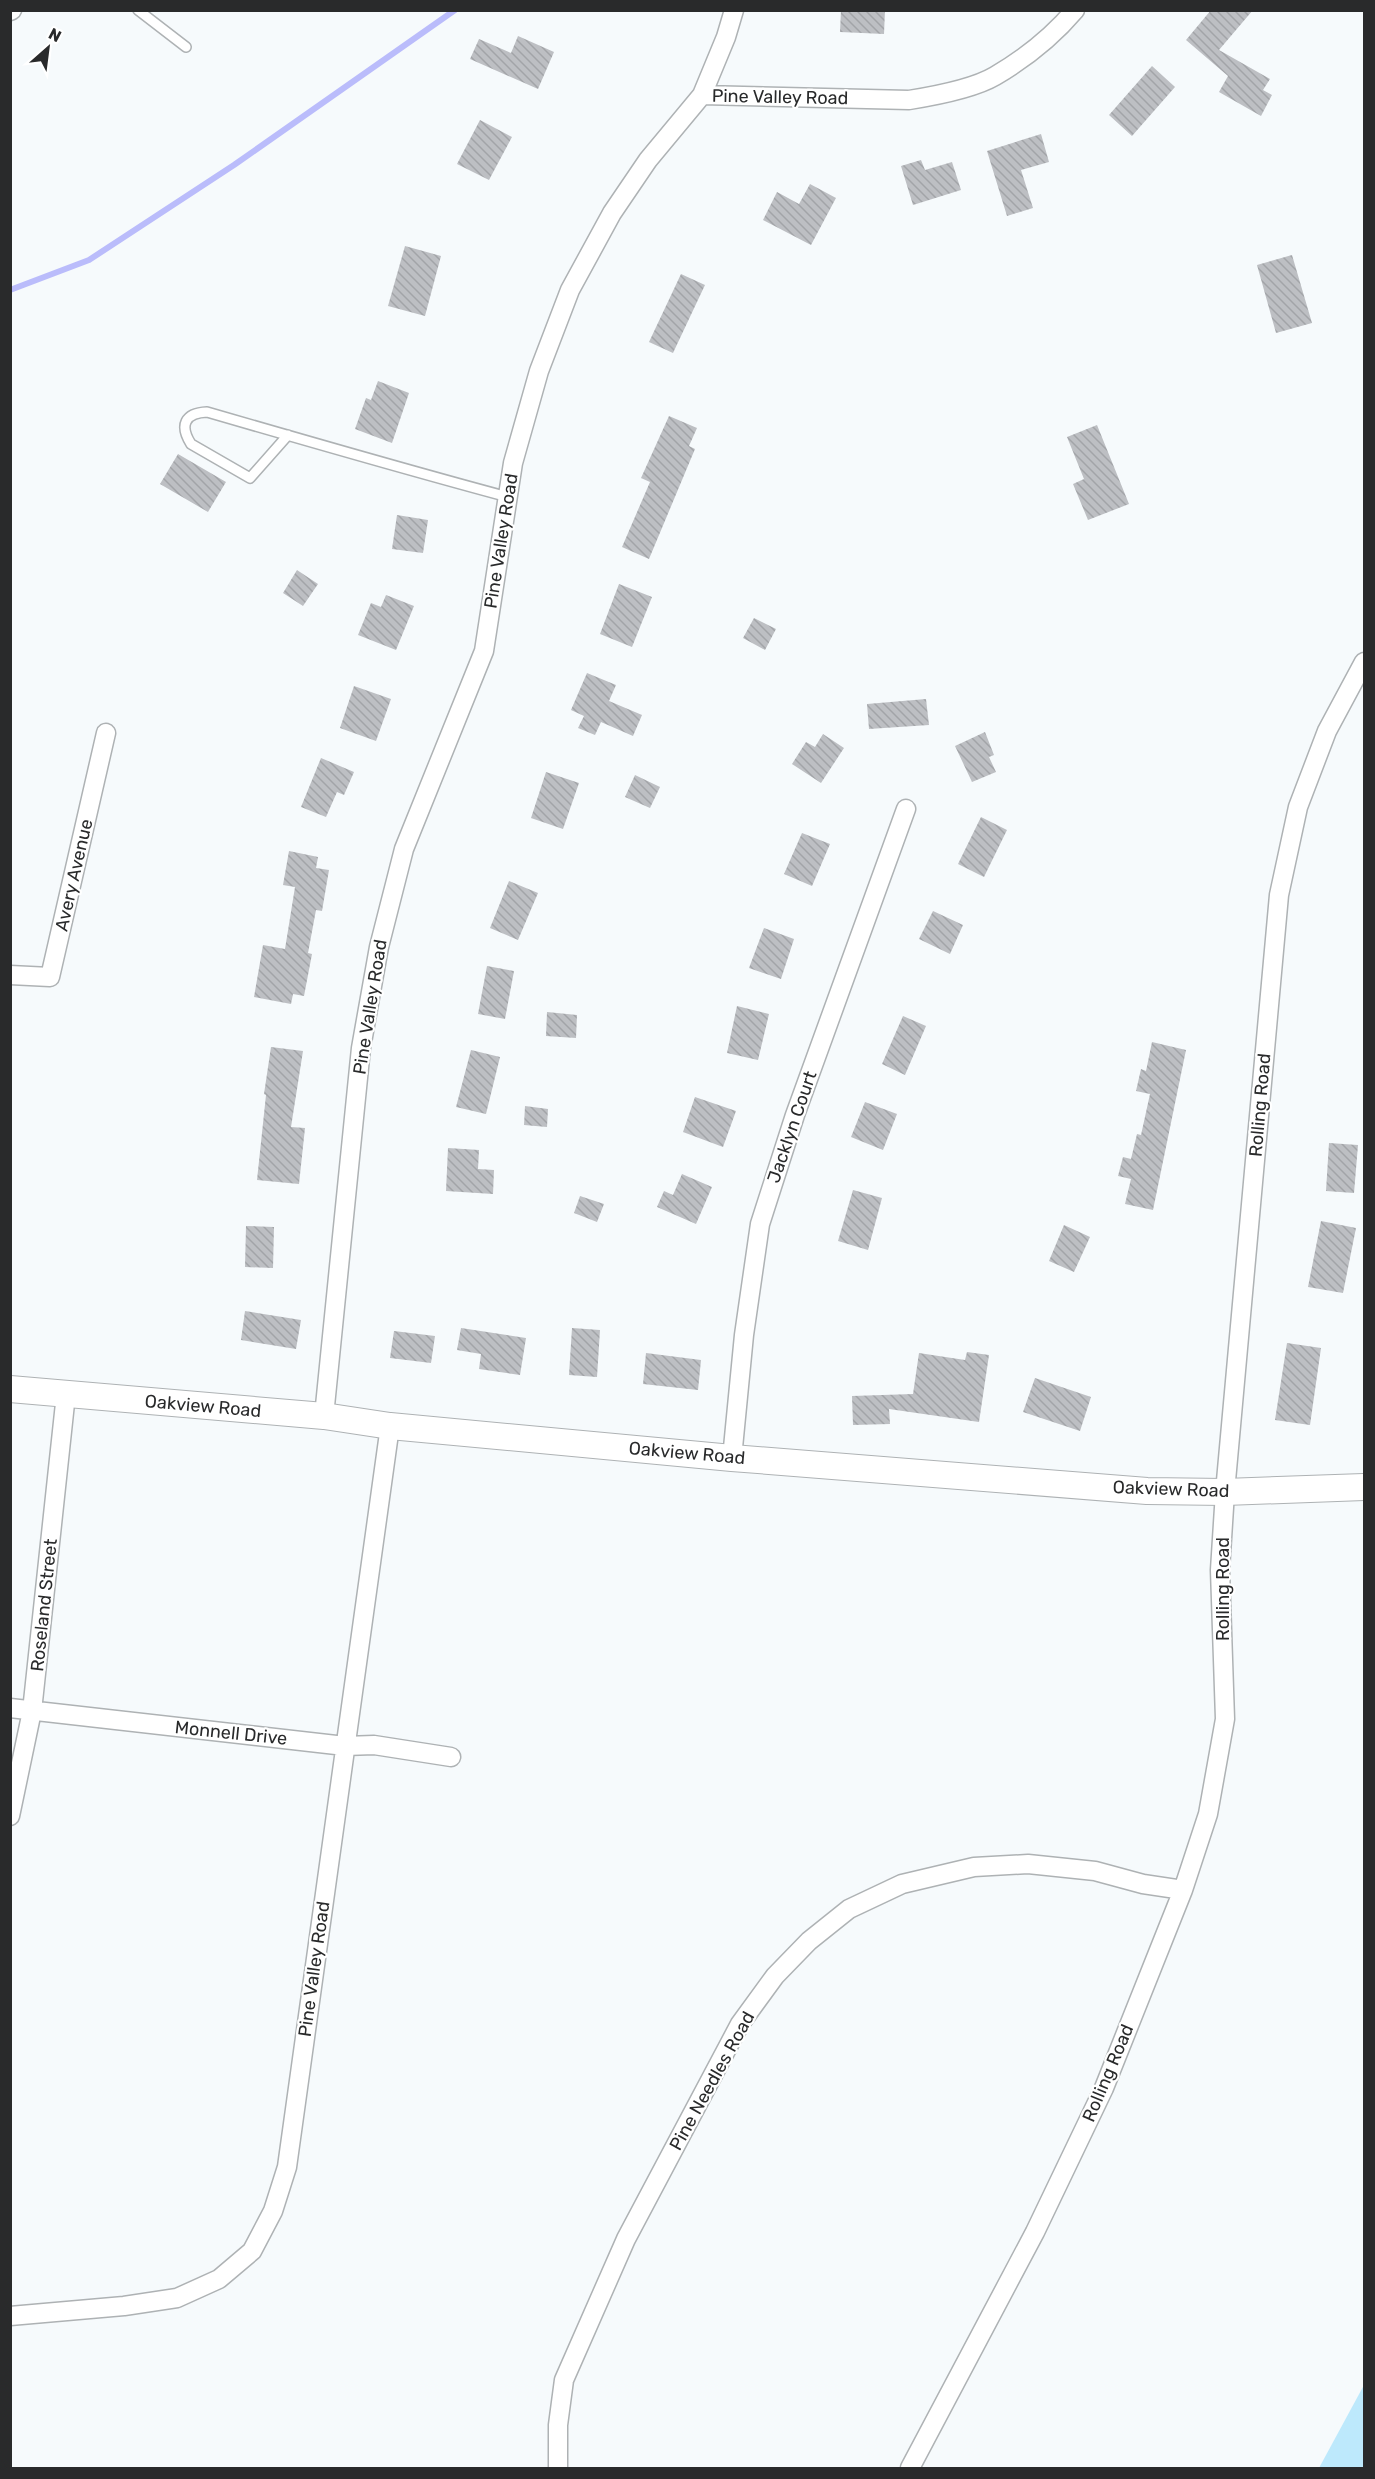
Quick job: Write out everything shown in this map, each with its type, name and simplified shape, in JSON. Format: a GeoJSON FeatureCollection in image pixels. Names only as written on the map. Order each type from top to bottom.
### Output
{"type":"FeatureCollection","features":[{"type":"Feature","properties":{"kind":"street"},"geometry":{"type":"LineString","coordinates":[[702,95],[726,37],[734,10]]}},
{"type":"Feature","properties":{"kind":"street","name":"Pine Valley Road"},"geometry":{"type":"LineString","coordinates":[[324,1416],[361,1048],[379,947],[404,849],[484,651],[513,463],[538,371],[570,290],[612,213],[648,160],[702,95],[909,100],[942,94],[994,77],[1058,31],[1075,10]]}},
{"type":"Feature","properties":{"kind":"street","name":"Rolling Road"},"geometry":{"type":"LineString","coordinates":[[910,2469],[1035,2232],[1104,2088],[1183,1890],[1208,1814],[1225,1719],[1220,1570],[1225,1492],[1279,895],[1298,807],[1327,731],[1365,662]]}},
{"type":"Feature","properties":{"kind":"street","name":"Avery Avenue"},"geometry":{"type":"LineString","coordinates":[[10,975],[50,977],[106,734]]}},
{"type":"Feature","properties":{"kind":"street","name":"Jacklyn Court"},"geometry":{"type":"LineString","coordinates":[[732,1458],[744,1335],[760,1224],[795,1114],[906,809]]}},
{"type":"Feature","properties":{"kind":"street","name":"Oakview Road"},"geometry":{"type":"LineString","coordinates":[[10,1389],[324,1416],[390,1426],[732,1458],[1147,1491],[1225,1492],[1365,1487]]}},
{"type":"Feature","properties":{"kind":"street","name":"Roseland Street"},"geometry":{"type":"LineString","coordinates":[[10,1816],[32,1711],[66,1394]]}},
{"type":"Feature","properties":{"kind":"street","name":"Pine Valley Road"},"geometry":{"type":"LineString","coordinates":[[10,2316],[124,2306],[177,2298],[219,2278],[252,2251],[273,2211],[287,2167],[390,1426]]}},
{"type":"Feature","properties":{"kind":"street","name":"Monnell Drive"},"geometry":{"type":"LineString","coordinates":[[10,1708],[345,1746],[374,1745],[451,1757]]}},
{"type":"Feature","properties":{"kind":"street","name":"Pine Needles Road"},"geometry":{"type":"LineString","coordinates":[[558,2469],[558,2425],[564,2380],[626,2239],[740,2024],[775,1976],[809,1941],[849,1910],[902,1884],[974,1867],[1028,1864],[1095,1871],[1143,1884],[1183,1890]]}},
{"type":"Feature","properties":{"kind":"lane"},"geometry":{"type":"LineString","coordinates":[[138,10],[186,47]]}},
{"type":"Feature","properties":{"kind":"lane"},"geometry":{"type":"LineString","coordinates":[[288,435],[250,478],[191,444],[186,436],[185,427],[188,418],[195,413],[207,412],[508,497]]}},
{"type":"Feature","properties":{"kind":"shaded area"},"geometry":{"type":"Polygon","coordinates":[[[1364,2385],[1364,2468],[1319,2468],[1364,2385]]]}},
{"type":"Feature","properties":{"kind":"building"},"geometry":{"type":"Polygon","coordinates":[[[841,10],[885,10],[884,34],[840,32],[841,10]]]}},
{"type":"Feature","properties":{"kind":"building"},"geometry":{"type":"Polygon","coordinates":[[[1211,10],[1253,10],[1219,50],[1270,79],[1263,90],[1272,95],[1261,116],[1219,92],[1228,76],[1186,40],[1211,10]]]}},
{"type":"Feature","properties":{"kind":"building"},"geometry":{"type":"Polygon","coordinates":[[[518,36],[554,52],[538,89],[470,59],[479,39],[511,53],[518,36]]]}},
{"type":"Feature","properties":{"kind":"building"},"geometry":{"type":"Polygon","coordinates":[[[1152,66],[1175,87],[1132,136],[1109,115],[1152,66]]]}},
{"type":"Feature","properties":{"kind":"building"},"geometry":{"type":"Polygon","coordinates":[[[480,120],[512,137],[489,180],[457,164],[480,120]]]}},
{"type":"Feature","properties":{"kind":"building"},"geometry":{"type":"Polygon","coordinates":[[[1041,134],[1049,162],[1021,170],[1033,208],[1007,216],[987,151],[1041,134]]]}},
{"type":"Feature","properties":{"kind":"building"},"geometry":{"type":"Polygon","coordinates":[[[921,160],[925,170],[952,162],[961,190],[913,205],[901,166],[921,160]]]}},
{"type":"Feature","properties":{"kind":"building"},"geometry":{"type":"Polygon","coordinates":[[[810,184],[836,198],[811,245],[763,220],[777,192],[799,204],[810,184]]]}},
{"type":"Feature","properties":{"kind":"building"},"geometry":{"type":"Polygon","coordinates":[[[405,246],[441,256],[425,316],[388,306],[405,246]]]}},
{"type":"Feature","properties":{"kind":"building"},"geometry":{"type":"Polygon","coordinates":[[[1292,255],[1312,323],[1276,333],[1257,265],[1292,255]]]}},
{"type":"Feature","properties":{"kind":"building"},"geometry":{"type":"Polygon","coordinates":[[[681,274],[705,285],[673,353],[649,342],[681,274]]]}},
{"type":"Feature","properties":{"kind":"building"},"geometry":{"type":"Polygon","coordinates":[[[378,381],[409,393],[392,443],[355,429],[366,398],[371,400],[378,381]]]}},
{"type":"Feature","properties":{"kind":"building"},"geometry":{"type":"Polygon","coordinates":[[[669,416],[697,428],[689,446],[695,449],[649,559],[622,547],[650,482],[641,478],[669,416]]]}},
{"type":"Feature","properties":{"kind":"building"},"geometry":{"type":"Polygon","coordinates":[[[1097,425],[1129,504],[1088,520],[1073,484],[1084,479],[1067,437],[1097,425]]]}},
{"type":"Feature","properties":{"kind":"building"},"geometry":{"type":"Polygon","coordinates":[[[178,454],[226,482],[208,512],[160,484],[178,454]]]}},
{"type":"Feature","properties":{"kind":"building"},"geometry":{"type":"Polygon","coordinates":[[[397,515],[428,520],[423,553],[392,549],[397,515]]]}},
{"type":"Feature","properties":{"kind":"building"},"geometry":{"type":"Polygon","coordinates":[[[297,570],[318,584],[303,606],[283,593],[297,570]]]}},
{"type":"Feature","properties":{"kind":"building"},"geometry":{"type":"Polygon","coordinates":[[[619,584],[652,597],[632,647],[600,634],[619,584]]]}},
{"type":"Feature","properties":{"kind":"building"},"geometry":{"type":"Polygon","coordinates":[[[386,595],[414,606],[396,650],[358,635],[371,603],[381,607],[386,595]]]}},
{"type":"Feature","properties":{"kind":"building"},"geometry":{"type":"Polygon","coordinates":[[[754,618],[776,629],[765,650],[743,638],[754,618]]]}},
{"type":"Feature","properties":{"kind":"building"},"geometry":{"type":"Polygon","coordinates":[[[587,673],[616,685],[609,701],[642,715],[633,736],[601,722],[595,735],[578,728],[584,716],[571,710],[587,673]]]}},
{"type":"Feature","properties":{"kind":"building"},"geometry":{"type":"Polygon","coordinates":[[[354,686],[391,699],[376,741],[340,728],[354,686]]]}},
{"type":"Feature","properties":{"kind":"building"},"geometry":{"type":"Polygon","coordinates":[[[926,699],[929,725],[869,729],[867,704],[926,699]]]}},
{"type":"Feature","properties":{"kind":"building"},"geometry":{"type":"Polygon","coordinates":[[[985,732],[994,755],[989,757],[996,772],[972,782],[955,746],[985,732]]]}},
{"type":"Feature","properties":{"kind":"building"},"geometry":{"type":"Polygon","coordinates":[[[823,734],[844,748],[821,783],[792,764],[806,742],[815,747],[823,734]]]}},
{"type":"Feature","properties":{"kind":"building"},"geometry":{"type":"Polygon","coordinates":[[[321,758],[354,772],[344,795],[337,792],[326,817],[301,807],[321,758]]]}},
{"type":"Feature","properties":{"kind":"building"},"geometry":{"type":"Polygon","coordinates":[[[546,772],[579,783],[563,829],[531,818],[546,772]]]}},
{"type":"Feature","properties":{"kind":"building"},"geometry":{"type":"Polygon","coordinates":[[[635,775],[660,787],[650,808],[625,797],[635,775]]]}},
{"type":"Feature","properties":{"kind":"building"},"geometry":{"type":"Polygon","coordinates":[[[981,817],[1007,830],[984,877],[958,864],[981,817]]]}},
{"type":"Feature","properties":{"kind":"building"},"geometry":{"type":"Polygon","coordinates":[[[802,833],[830,844],[812,886],[784,874],[802,833]]]}},
{"type":"Feature","properties":{"kind":"building"},"geometry":{"type":"Polygon","coordinates":[[[289,851],[318,857],[316,868],[329,870],[322,911],[316,910],[308,953],[312,954],[304,996],[293,994],[291,1004],[254,997],[263,945],[285,949],[295,887],[283,885],[289,851]]]}},
{"type":"Feature","properties":{"kind":"building"},"geometry":{"type":"Polygon","coordinates":[[[509,881],[538,893],[518,940],[490,928],[509,881]]]}},
{"type":"Feature","properties":{"kind":"building"},"geometry":{"type":"Polygon","coordinates":[[[933,911],[963,925],[950,954],[919,939],[933,911]]]}},
{"type":"Feature","properties":{"kind":"building"},"geometry":{"type":"Polygon","coordinates":[[[764,928],[794,939],[781,979],[749,968],[764,928]]]}},
{"type":"Feature","properties":{"kind":"building"},"geometry":{"type":"Polygon","coordinates":[[[487,966],[514,971],[505,1019],[478,1014],[487,966]]]}},
{"type":"Feature","properties":{"kind":"building"},"geometry":{"type":"Polygon","coordinates":[[[737,1006],[769,1014],[758,1060],[727,1053],[737,1006]]]}},
{"type":"Feature","properties":{"kind":"building"},"geometry":{"type":"Polygon","coordinates":[[[547,1012],[577,1015],[576,1038],[546,1036],[547,1012]]]}},
{"type":"Feature","properties":{"kind":"building"},"geometry":{"type":"Polygon","coordinates":[[[903,1016],[926,1026],[905,1075],[882,1064],[903,1016]]]}},
{"type":"Feature","properties":{"kind":"building"},"geometry":{"type":"Polygon","coordinates":[[[1152,1042],[1186,1050],[1153,1210],[1125,1204],[1131,1179],[1118,1176],[1123,1157],[1131,1159],[1137,1134],[1141,1135],[1150,1094],[1136,1091],[1141,1069],[1146,1071],[1152,1042]]]}},
{"type":"Feature","properties":{"kind":"building"},"geometry":{"type":"Polygon","coordinates":[[[271,1047],[303,1051],[291,1127],[305,1128],[299,1184],[257,1180],[266,1095],[264,1094],[271,1047]]]}},
{"type":"Feature","properties":{"kind":"building"},"geometry":{"type":"Polygon","coordinates":[[[471,1050],[500,1057],[486,1114],[456,1107],[471,1050]]]}},
{"type":"Feature","properties":{"kind":"building"},"geometry":{"type":"Polygon","coordinates":[[[695,1097],[736,1111],[723,1147],[683,1132],[695,1097]]]}},
{"type":"Feature","properties":{"kind":"building"},"geometry":{"type":"Polygon","coordinates":[[[865,1102],[897,1114],[883,1150],[851,1137],[865,1102]]]}},
{"type":"Feature","properties":{"kind":"building"},"geometry":{"type":"Polygon","coordinates":[[[525,1106],[548,1109],[547,1127],[524,1125],[525,1106]]]}},
{"type":"Feature","properties":{"kind":"building"},"geometry":{"type":"Polygon","coordinates":[[[1329,1143],[1358,1145],[1354,1193],[1326,1191],[1329,1143]]]}},
{"type":"Feature","properties":{"kind":"building"},"geometry":{"type":"Polygon","coordinates":[[[448,1148],[479,1150],[478,1169],[494,1170],[493,1194],[446,1191],[448,1148]]]}},
{"type":"Feature","properties":{"kind":"building"},"geometry":{"type":"Polygon","coordinates":[[[682,1174],[712,1187],[696,1224],[657,1207],[664,1191],[673,1195],[682,1174]]]}},
{"type":"Feature","properties":{"kind":"building"},"geometry":{"type":"Polygon","coordinates":[[[853,1190],[882,1198],[868,1250],[838,1241],[853,1190]]]}},
{"type":"Feature","properties":{"kind":"building"},"geometry":{"type":"Polygon","coordinates":[[[580,1196],[604,1204],[597,1222],[574,1213],[580,1196]]]}},
{"type":"Feature","properties":{"kind":"building"},"geometry":{"type":"Polygon","coordinates":[[[1321,1221],[1356,1228],[1343,1293],[1308,1287],[1321,1221]]]}},
{"type":"Feature","properties":{"kind":"building"},"geometry":{"type":"Polygon","coordinates":[[[1064,1225],[1090,1237],[1074,1272],[1049,1261],[1064,1225]]]}},
{"type":"Feature","properties":{"kind":"building"},"geometry":{"type":"Polygon","coordinates":[[[246,1226],[274,1227],[273,1268],[245,1267],[246,1226]]]}},
{"type":"Feature","properties":{"kind":"building"},"geometry":{"type":"Polygon","coordinates":[[[245,1311],[301,1320],[296,1349],[241,1340],[245,1311]]]}},
{"type":"Feature","properties":{"kind":"building"},"geometry":{"type":"Polygon","coordinates":[[[461,1328],[526,1338],[520,1375],[479,1369],[481,1354],[457,1350],[461,1328]]]}},
{"type":"Feature","properties":{"kind":"building"},"geometry":{"type":"Polygon","coordinates":[[[572,1328],[600,1330],[597,1377],[569,1375],[572,1328]]]}},
{"type":"Feature","properties":{"kind":"building"},"geometry":{"type":"Polygon","coordinates":[[[394,1331],[435,1336],[431,1363],[390,1358],[394,1331]]]}},
{"type":"Feature","properties":{"kind":"building"},"geometry":{"type":"Polygon","coordinates":[[[1287,1343],[1321,1348],[1310,1425],[1275,1420],[1287,1343]]]}},
{"type":"Feature","properties":{"kind":"building"},"geometry":{"type":"Polygon","coordinates":[[[967,1352],[989,1355],[979,1422],[889,1409],[890,1424],[853,1425],[852,1396],[913,1394],[919,1353],[965,1360],[967,1352]]]}},
{"type":"Feature","properties":{"kind":"building"},"geometry":{"type":"Polygon","coordinates":[[[646,1353],[701,1360],[698,1390],[643,1384],[646,1353]]]}},
{"type":"Feature","properties":{"kind":"building"},"geometry":{"type":"Polygon","coordinates":[[[1035,1378],[1091,1397],[1080,1431],[1023,1412],[1035,1378]]]}},
{"type":"Feature","properties":{"kind":"waterway"},"geometry":{"type":"LineString","coordinates":[[10,290],[89,260],[234,165],[455,10]]}}]}
